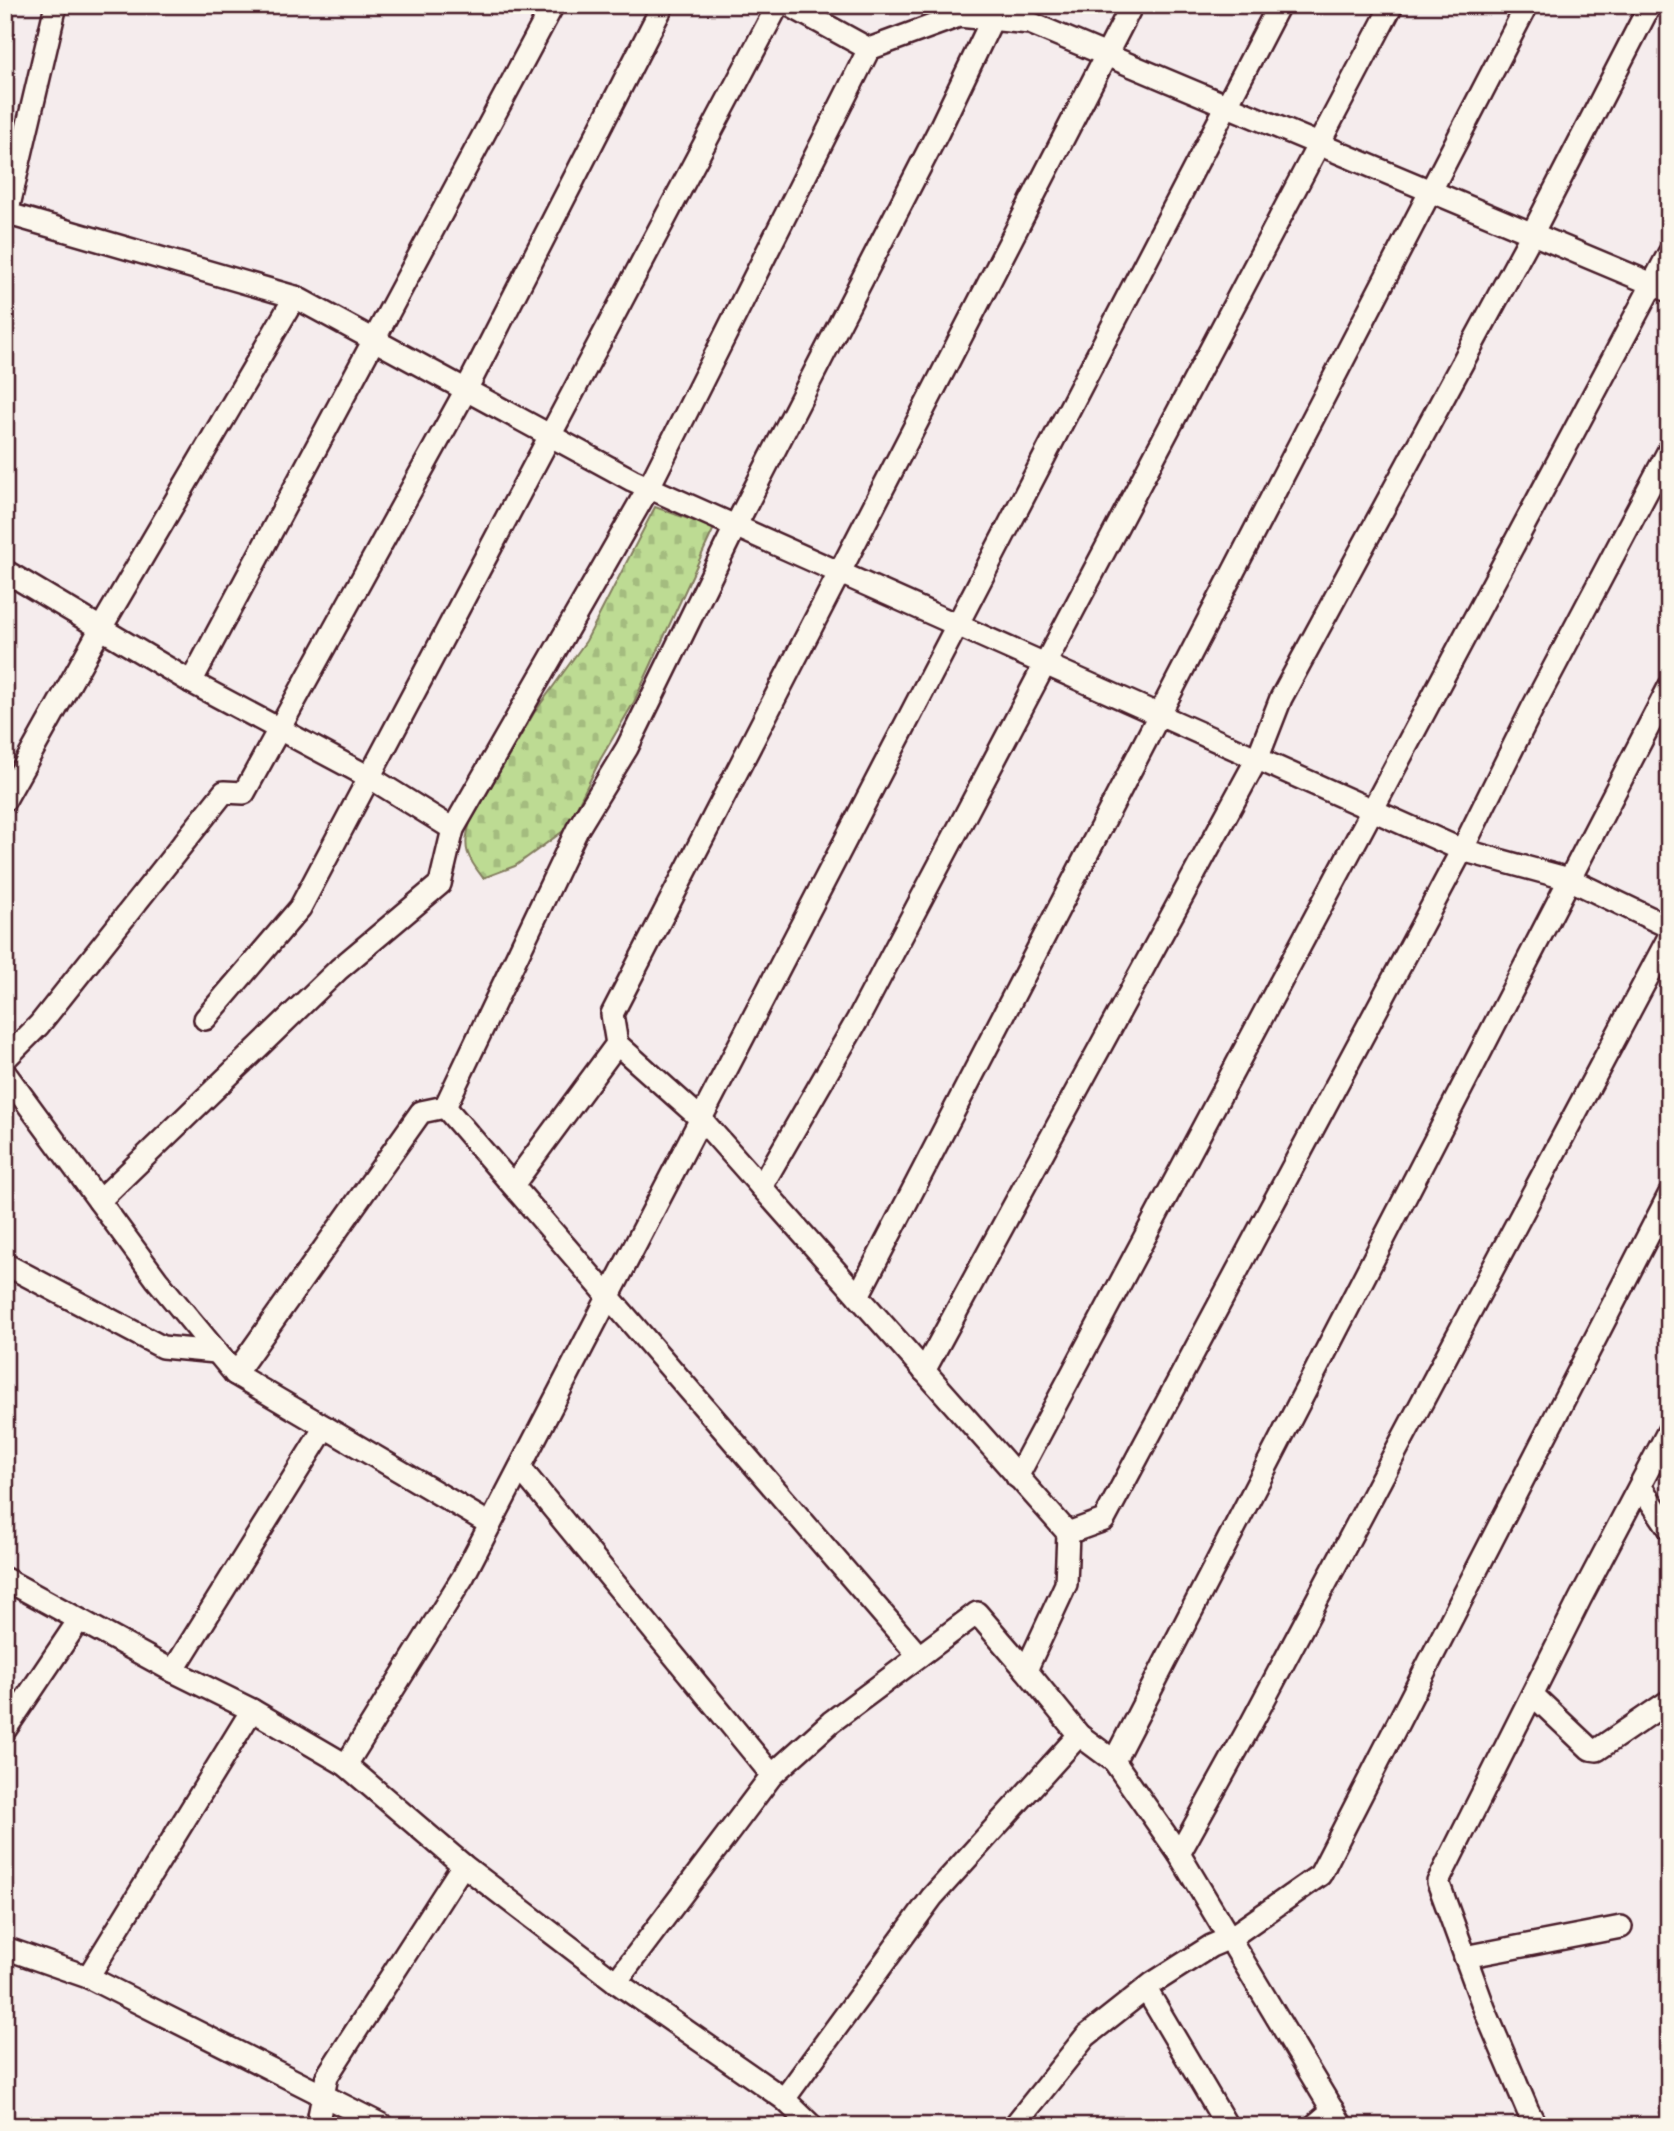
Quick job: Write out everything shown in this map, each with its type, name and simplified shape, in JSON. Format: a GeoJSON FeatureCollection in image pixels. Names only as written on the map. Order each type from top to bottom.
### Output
{"type":"FeatureCollection","features":[{"type":"Feature","properties":{"kind":"street"},"geometry":{"type":"LineString","coordinates":[[56,5],[6,213],[295,297],[649,487],[1462,850],[1569,879],[1669,927]]}},
{"type":"Feature","properties":{"kind":"street"},"geometry":{"type":"LineString","coordinates":[[191,682],[553,5]]}},
{"type":"Feature","properties":{"kind":"street"},"geometry":{"type":"LineString","coordinates":[[5,1059],[39,1025],[224,792],[244,793],[466,390],[663,5]]}},
{"type":"Feature","properties":{"kind":"street"},"geometry":{"type":"LineString","coordinates":[[205,1019],[300,908],[778,5]]}},
{"type":"Feature","properties":{"kind":"street"},"geometry":{"type":"LineString","coordinates":[[789,5],[869,49]]}},
{"type":"Feature","properties":{"kind":"street"},"geometry":{"type":"LineString","coordinates":[[1026,1670],[1066,1584],[1068,1533],[701,1119],[617,1044],[612,1014],[1132,5]]}},
{"type":"Feature","properties":{"kind":"street"},"geometry":{"type":"LineString","coordinates":[[346,1765],[463,1577],[1279,5]]}},
{"type":"Feature","properties":{"kind":"street"},"geometry":{"type":"LineString","coordinates":[[761,1187],[859,1019],[1392,5]]}},
{"type":"Feature","properties":{"kind":"street"},"geometry":{"type":"LineString","coordinates":[[858,1296],[1527,5]]}},
{"type":"Feature","properties":{"kind":"street"},"geometry":{"type":"LineString","coordinates":[[924,1371],[1258,757],[1281,698],[1532,234],[1650,5]]}},
{"type":"Feature","properties":{"kind":"street"},"geometry":{"type":"LineString","coordinates":[[445,1107],[576,830],[627,748],[736,526],[938,132],[995,12]]}},
{"type":"Feature","properties":{"kind":"street"},"geometry":{"type":"LineString","coordinates":[[99,1200],[339,969],[440,884],[453,829],[649,487],[869,49],[959,16],[995,12],[1030,23],[1660,287]]}},
{"type":"Feature","properties":{"kind":"street"},"geometry":{"type":"LineString","coordinates":[[1017,1477],[1372,810],[1660,287],[1669,253]]}},
{"type":"Feature","properties":{"kind":"street"},"geometry":{"type":"LineString","coordinates":[[5,800],[295,297]]}},
{"type":"Feature","properties":{"kind":"street"},"geometry":{"type":"LineString","coordinates":[[1068,1533],[1104,1520],[1462,850],[1532,709],[1669,450]]}},
{"type":"Feature","properties":{"kind":"street"},"geometry":{"type":"LineString","coordinates":[[5,571],[191,682],[371,778],[453,829]]}},
{"type":"Feature","properties":{"kind":"street"},"geometry":{"type":"LineString","coordinates":[[1114,1760],[1669,687]]}},
{"type":"Feature","properties":{"kind":"street"},"geometry":{"type":"LineString","coordinates":[[1179,1854],[1251,1724],[1669,937]]}},
{"type":"Feature","properties":{"kind":"street"},"geometry":{"type":"LineString","coordinates":[[513,1185],[617,1044]]}},
{"type":"Feature","properties":{"kind":"street"},"geometry":{"type":"LineString","coordinates":[[5,1073],[157,1280],[235,1374],[490,1524]]}},
{"type":"Feature","properties":{"kind":"street"},"geometry":{"type":"LineString","coordinates":[[445,1107],[919,1656]]}},
{"type":"Feature","properties":{"kind":"street"},"geometry":{"type":"LineString","coordinates":[[235,1374],[421,1112],[445,1107]]}},
{"type":"Feature","properties":{"kind":"street"},"geometry":{"type":"LineString","coordinates":[[1014,2126],[1086,2036],[1146,1989],[1211,1946],[1230,1938],[1320,1875],[1669,1195]]}},
{"type":"Feature","properties":{"kind":"street"},"geometry":{"type":"LineString","coordinates":[[5,1264],[162,1347],[216,1352]]}},
{"type":"Feature","properties":{"kind":"street"},"geometry":{"type":"LineString","coordinates":[[173,1671],[325,1427]]}},
{"type":"Feature","properties":{"kind":"street"},"geometry":{"type":"LineString","coordinates":[[1536,2126],[1489,2020],[1438,1882],[1580,1599],[1669,1430]]}},
{"type":"Feature","properties":{"kind":"street"},"geometry":{"type":"LineString","coordinates":[[520,1468],[772,1775]]}},
{"type":"Feature","properties":{"kind":"street"},"geometry":{"type":"LineString","coordinates":[[1640,1486],[1669,1528]]}},
{"type":"Feature","properties":{"kind":"street"},"geometry":{"type":"LineString","coordinates":[[5,1580],[173,1671],[252,1710],[346,1765],[463,1865],[616,1982],[784,2099],[812,2126]]}},
{"type":"Feature","properties":{"kind":"street"},"geometry":{"type":"LineString","coordinates":[[616,1982],[772,1775],[831,1722],[977,1613],[1079,1735],[1114,1760],[1179,1854],[1338,2118],[1314,2126]]}},
{"type":"Feature","properties":{"kind":"street"},"geometry":{"type":"LineString","coordinates":[[5,1730],[79,1620]]}},
{"type":"Feature","properties":{"kind":"street"},"geometry":{"type":"LineString","coordinates":[[1533,1695],[1590,1749],[1597,1750],[1669,1701]]}},
{"type":"Feature","properties":{"kind":"street"},"geometry":{"type":"LineString","coordinates":[[88,1977],[252,1710]]}},
{"type":"Feature","properties":{"kind":"street"},"geometry":{"type":"LineString","coordinates":[[784,2099],[932,1897],[1079,1735]]}},
{"type":"Feature","properties":{"kind":"street"},"geometry":{"type":"LineString","coordinates":[[317,2126],[327,2076],[463,1865]]}},
{"type":"Feature","properties":{"kind":"street"},"geometry":{"type":"LineString","coordinates":[[1465,1957],[1621,1927]]}},
{"type":"Feature","properties":{"kind":"street"},"geometry":{"type":"LineString","coordinates":[[8,1953],[88,1977],[384,2126]]}},
{"type":"Feature","properties":{"kind":"street"},"geometry":{"type":"LineString","coordinates":[[1146,1989],[1227,2126]]}},
{"type":"Feature","properties":{"kind":"green space"},"geometry":{"type":"Polygon","coordinates":[[[655,507],[714,528],[634,702],[600,760],[566,829],[515,866],[483,878],[467,852],[466,839],[470,823],[534,713],[586,641],[655,507]]]}}]}
